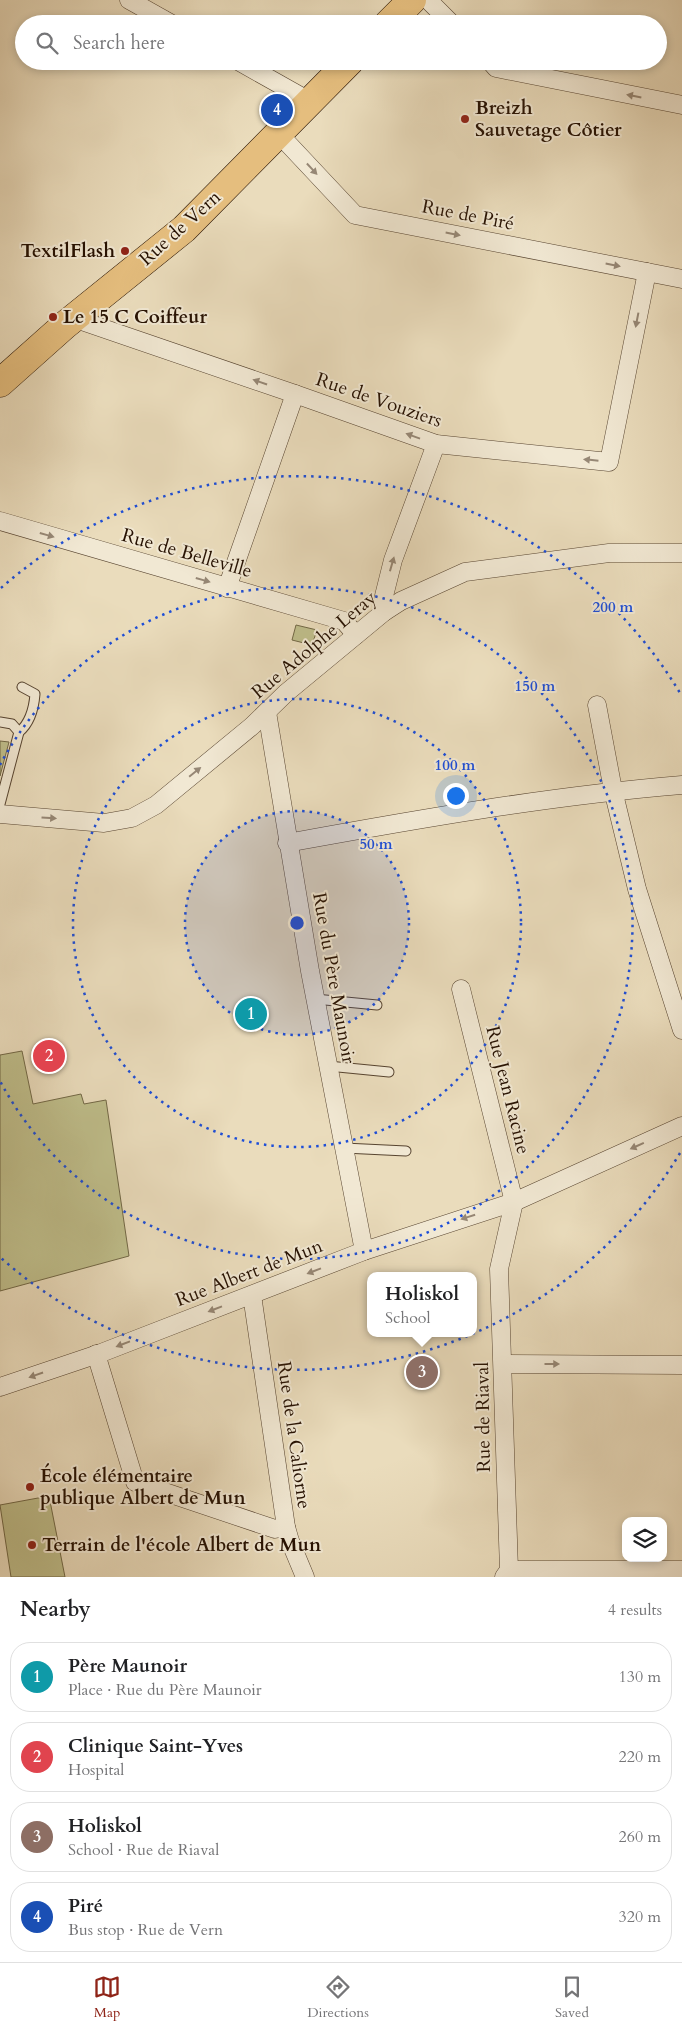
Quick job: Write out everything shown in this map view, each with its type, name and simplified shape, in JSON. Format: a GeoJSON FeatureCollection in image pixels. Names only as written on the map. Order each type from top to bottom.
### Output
{"type":"FeatureCollection","features":[{"type":"Feature","properties":{"kind":"main road"},"geometry":{"type":"LineString","coordinates":[[397,15],[412,0]]}},
{"type":"Feature","properties":{"kind":"main road","name":"Rue de Vern"},"geometry":{"type":"LineString","coordinates":[[0,383],[74,318],[184,229],[341,70]]}},
{"type":"Feature","properties":{"kind":"street"},"geometry":{"type":"LineString","coordinates":[[129,0],[156,15]]}},
{"type":"Feature","properties":{"kind":"street"},"geometry":{"type":"LineString","coordinates":[[428,0],[443,15]]}},
{"type":"Feature","properties":{"kind":"street"},"geometry":{"type":"LineString","coordinates":[[254,70],[311,102]]}},
{"type":"Feature","properties":{"kind":"street"},"geometry":{"type":"LineString","coordinates":[[506,70],[682,105]]}},
{"type":"Feature","properties":{"kind":"street","name":"Rue de Piré"},"geometry":{"type":"LineString","coordinates":[[279,134],[356,215],[682,280]]}},
{"type":"Feature","properties":{"kind":"street","name":"Rue de Vouziers"},"geometry":{"type":"LineString","coordinates":[[74,318],[436,444],[609,462],[647,272]]}},
{"type":"Feature","properties":{"kind":"street"},"geometry":{"type":"LineString","coordinates":[[227,588],[296,394]]}},
{"type":"Feature","properties":{"kind":"street"},"geometry":{"type":"LineString","coordinates":[[384,612],[384,596],[393,560],[436,444]]}},
{"type":"Feature","properties":{"kind":"street","name":"Rue de Belleville"},"geometry":{"type":"LineString","coordinates":[[0,521],[227,588],[344,620],[356,635]]}},
{"type":"Feature","properties":{"kind":"street","name":"Rue Adolphe Leray"},"geometry":{"type":"LineString","coordinates":[[0,814],[104,823],[132,818],[156,805],[384,612],[400,601],[465,572],[609,553],[682,553]]}},
{"type":"Feature","properties":{"kind":"street"},"geometry":{"type":"LineString","coordinates":[[597,704],[613,790],[637,889],[682,1030]]}},
{"type":"Feature","properties":{"kind":"street","name":"Rue du Père Maunoir"},"geometry":{"type":"LineString","coordinates":[[267,712],[287,843],[315,999],[364,1252]]}},
{"type":"Feature","properties":{"kind":"street"},"geometry":{"type":"LineString","coordinates":[[287,843],[415,819],[613,790],[682,785]]}},
{"type":"Feature","properties":{"kind":"street","name":"Rue Jean Racine"},"geometry":{"type":"LineString","coordinates":[[461,989],[514,1202]]}},
{"type":"Feature","properties":{"kind":"street"},"geometry":{"type":"LineString","coordinates":[[514,1202],[682,1126]]}},
{"type":"Feature","properties":{"kind":"street","name":"Rue Albert de Mun"},"geometry":{"type":"LineString","coordinates":[[0,1387],[96,1354],[364,1252],[514,1202]]}},
{"type":"Feature","properties":{"kind":"street","name":"Rue de Riaval"},"geometry":{"type":"LineString","coordinates":[[506,1573],[504,1364],[499,1269],[514,1202]]}},
{"type":"Feature","properties":{"kind":"street","name":"Rue de la Caliorne"},"geometry":{"type":"LineString","coordinates":[[252,1295],[286,1527],[305,1577]]}},
{"type":"Feature","properties":{"kind":"street"},"geometry":{"type":"LineString","coordinates":[[96,1354],[135,1482],[275,1529],[286,1527]]}},
{"type":"Feature","properties":{"kind":"street"},"geometry":{"type":"LineString","coordinates":[[504,1364],[682,1366]]}},
{"type":"Feature","properties":{"kind":"street"},"geometry":{"type":"LineString","coordinates":[[506,1573],[682,1570]]}},
{"type":"Feature","properties":{"kind":"lane"},"geometry":{"type":"LineString","coordinates":[[0,804],[19,732],[25,727],[35,699],[35,694],[22,687]]}},
{"type":"Feature","properties":{"kind":"lane"},"geometry":{"type":"LineString","coordinates":[[0,722],[12,724],[19,732]]}},
{"type":"Feature","properties":{"kind":"lane"},"geometry":{"type":"LineString","coordinates":[[315,999],[376,1005]]}},
{"type":"Feature","properties":{"kind":"lane"},"geometry":{"type":"LineString","coordinates":[[328,1066],[389,1072]]}},
{"type":"Feature","properties":{"kind":"lane"},"geometry":{"type":"LineString","coordinates":[[344,1148],[406,1151]]}},
{"type":"Feature","properties":{"kind":"shaded area"},"geometry":{"type":"Polygon","coordinates":[[[296,625],[317,630],[312,645],[292,640],[296,625]]]}},
{"type":"Feature","properties":{"kind":"shaded area"},"geometry":{"type":"Polygon","coordinates":[[[0,741],[9,742],[0,776],[0,741]]]}},
{"type":"Feature","properties":{"kind":"shaded area"},"geometry":{"type":"Polygon","coordinates":[[[22,1051],[33,1104],[81,1094],[84,1104],[106,1100],[129,1256],[0,1291],[0,1055],[22,1051]]]}},
{"type":"Feature","properties":{"kind":"shaded area","name":"Terrain de l'école Albert de Mun"},"geometry":{"type":"Polygon","coordinates":[[[49,1496],[65,1577],[11,1577],[0,1505],[49,1496]]]}},
{"type":"Feature","properties":{"kind":"place","name":"Piré"},"geometry":{"type":"Point","coordinates":[277,110]}},
{"type":"Feature","properties":{"kind":"place","name":"Breizh Sauvetage Côtier"},"geometry":{"type":"Point","coordinates":[465,119]}},
{"type":"Feature","properties":{"kind":"place","name":"TextilFlash"},"geometry":{"type":"Point","coordinates":[125,251]}},
{"type":"Feature","properties":{"kind":"place","name":"Le 15 C Coiffeur"},"geometry":{"type":"Point","coordinates":[53,317]}},
{"type":"Feature","properties":{"kind":"place","name":"Père Maunoir"},"geometry":{"type":"Point","coordinates":[251,1014]}},
{"type":"Feature","properties":{"kind":"place","name":"Clinique Saint-Yves"},"geometry":{"type":"Point","coordinates":[49,1056]}},
{"type":"Feature","properties":{"kind":"place","name":"Holiskol"},"geometry":{"type":"Point","coordinates":[422,1372]}},
{"type":"Feature","properties":{"kind":"place","name":"École élémentaire publique Albert de Mun"},"geometry":{"type":"Point","coordinates":[30,1487]}},
{"type":"Feature","properties":{"kind":"place","name":"Terrain de l'école Albert de Mun"},"geometry":{"type":"Point","coordinates":[32,1545]}}]}
